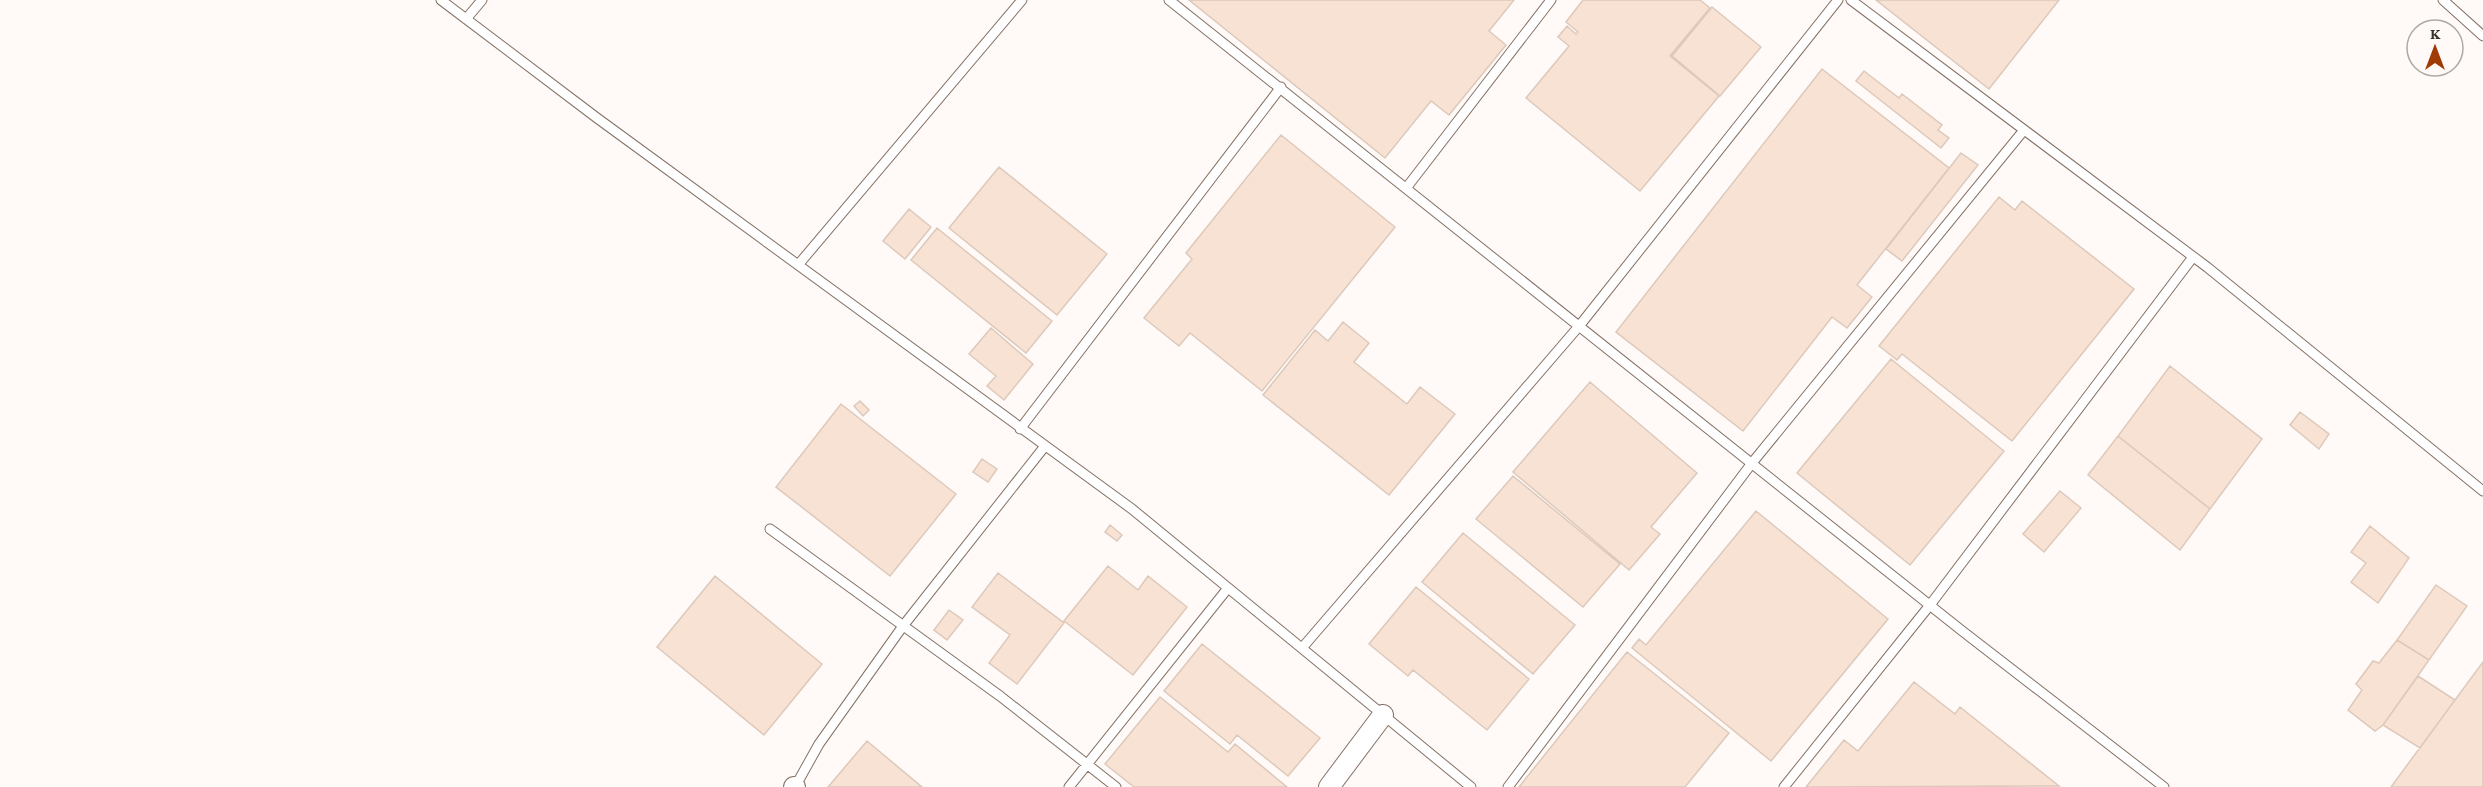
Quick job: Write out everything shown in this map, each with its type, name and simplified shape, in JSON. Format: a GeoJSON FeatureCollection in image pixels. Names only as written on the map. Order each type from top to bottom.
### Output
{"type":"FeatureCollection","features":[{"type":"Feature","properties":{"kind":"street"},"geometry":{"type":"LineString","coordinates":[[1329,787],[1383,715]]}},
{"type":"Feature","properties":{"kind":"lane"},"geometry":{"type":"LineString","coordinates":[[441,0],[1020,429],[1132,509],[1471,787]]}},
{"type":"Feature","properties":{"kind":"lane"},"geometry":{"type":"LineString","coordinates":[[466,19],[482,0]]}},
{"type":"Feature","properties":{"kind":"lane"},"geometry":{"type":"LineString","coordinates":[[798,265],[1022,0]]}},
{"type":"Feature","properties":{"kind":"lane"},"geometry":{"type":"LineString","coordinates":[[1169,0],[1930,605],[2164,787]]}},
{"type":"Feature","properties":{"kind":"lane"},"geometry":{"type":"LineString","coordinates":[[1407,187],[1551,0]]}},
{"type":"Feature","properties":{"kind":"lane"},"geometry":{"type":"LineString","coordinates":[[1302,648],[1580,326],[1838,0]]}},
{"type":"Feature","properties":{"kind":"lane"},"geometry":{"type":"LineString","coordinates":[[1851,0],[2193,257],[2483,491]]}},
{"type":"Feature","properties":{"kind":"lane"},"geometry":{"type":"LineString","coordinates":[[2443,0],[2483,36]]}},
{"type":"Feature","properties":{"kind":"lane"},"geometry":{"type":"LineString","coordinates":[[1020,429],[1281,87]]}},
{"type":"Feature","properties":{"kind":"lane"},"geometry":{"type":"LineString","coordinates":[[1508,787],[1752,463],[2024,130]]}},
{"type":"Feature","properties":{"kind":"lane"},"geometry":{"type":"LineString","coordinates":[[1784,787],[1930,605],[2193,257]]}},
{"type":"Feature","properties":{"kind":"lane"},"geometry":{"type":"LineString","coordinates":[[795,787],[819,744],[903,626],[1045,446]]}},
{"type":"Feature","properties":{"kind":"lane"},"geometry":{"type":"LineString","coordinates":[[770,529],[1000,696],[1116,787]]}},
{"type":"Feature","properties":{"kind":"lane"},"geometry":{"type":"LineString","coordinates":[[1069,787],[1228,588]]}},
{"type":"Feature","properties":{"kind":"building"},"geometry":{"type":"Polygon","coordinates":[[[1189,0],[1514,0],[1489,31],[1506,45],[1449,115],[1431,101],[1385,158],[1189,0]]]}},
{"type":"Feature","properties":{"kind":"building"},"geometry":{"type":"Polygon","coordinates":[[[1583,0],[1700,0],[1710,8],[1670,56],[1719,96],[1640,191],[1526,98],[1569,46],[1558,37],[1567,26],[1576,34],[1578,32],[1566,22],[1583,0]]]}},
{"type":"Feature","properties":{"kind":"building"},"geometry":{"type":"Polygon","coordinates":[[[1876,0],[2059,0],[1989,89],[1876,0]]]}},
{"type":"Feature","properties":{"kind":"building"},"geometry":{"type":"Polygon","coordinates":[[[1712,7],[1761,47],[1720,96],[1672,56],[1712,7]]]}},
{"type":"Feature","properties":{"kind":"building"},"geometry":{"type":"Polygon","coordinates":[[[1822,69],[1949,168],[1857,285],[1872,297],[1847,328],[1832,317],[1743,431],[1616,332],[1822,69]]]}},
{"type":"Feature","properties":{"kind":"building"},"geometry":{"type":"Polygon","coordinates":[[[1864,71],[1899,98],[1902,94],[1942,125],[1938,130],[1949,138],[1941,148],[1856,81],[1864,71]]]}},
{"type":"Feature","properties":{"kind":"building"},"geometry":{"type":"Polygon","coordinates":[[[1281,135],[1395,227],[1262,391],[1190,333],[1179,346],[1144,318],[1192,259],[1186,253],[1281,135]]]}},
{"type":"Feature","properties":{"kind":"building"},"geometry":{"type":"Polygon","coordinates":[[[1961,153],[1978,165],[1902,261],[1886,249],[1961,153]]]}},
{"type":"Feature","properties":{"kind":"building"},"geometry":{"type":"Polygon","coordinates":[[[999,167],[1107,254],[1057,315],[949,228],[999,167]]]}},
{"type":"Feature","properties":{"kind":"building"},"geometry":{"type":"Polygon","coordinates":[[[1999,197],[2015,210],[2022,201],[2134,289],[2012,441],[1902,354],[1897,360],[1879,346],[1999,197]]]}},
{"type":"Feature","properties":{"kind":"building"},"geometry":{"type":"Polygon","coordinates":[[[909,209],[931,227],[905,259],[883,241],[909,209]]]}},
{"type":"Feature","properties":{"kind":"building"},"geometry":{"type":"Polygon","coordinates":[[[937,228],[1052,321],[1026,353],[911,260],[937,228]]]}},
{"type":"Feature","properties":{"kind":"building"},"geometry":{"type":"Polygon","coordinates":[[[1343,322],[1369,343],[1354,362],[1407,404],[1420,387],[1455,414],[1389,495],[1263,395],[1315,330],[1328,341],[1343,322]]]}},
{"type":"Feature","properties":{"kind":"building"},"geometry":{"type":"Polygon","coordinates":[[[991,328],[1033,364],[1004,400],[987,386],[996,376],[969,354],[991,328]]]}},
{"type":"Feature","properties":{"kind":"building"},"geometry":{"type":"Polygon","coordinates":[[[1891,359],[2004,451],[1910,565],[1797,473],[1891,359]]]}},
{"type":"Feature","properties":{"kind":"building"},"geometry":{"type":"Polygon","coordinates":[[[2170,366],[2262,439],[2210,509],[2118,436],[2170,366]]]}},
{"type":"Feature","properties":{"kind":"building"},"geometry":{"type":"Polygon","coordinates":[[[1590,382],[1697,473],[1651,527],[1660,534],[1629,570],[1513,472],[1590,382]]]}},
{"type":"Feature","properties":{"kind":"building"},"geometry":{"type":"Polygon","coordinates":[[[860,401],[869,410],[863,416],[854,406],[860,401]]]}},
{"type":"Feature","properties":{"kind":"building"},"geometry":{"type":"Polygon","coordinates":[[[841,404],[956,494],[890,576],[776,487],[841,404]]]}},
{"type":"Feature","properties":{"kind":"building"},"geometry":{"type":"Polygon","coordinates":[[[2300,412],[2329,434],[2319,449],[2290,425],[2300,412]]]}},
{"type":"Feature","properties":{"kind":"building"},"geometry":{"type":"Polygon","coordinates":[[[2118,436],[2210,509],[2180,550],[2088,475],[2118,436]]]}},
{"type":"Feature","properties":{"kind":"building"},"geometry":{"type":"Polygon","coordinates":[[[982,459],[997,469],[988,482],[973,472],[982,459]]]}},
{"type":"Feature","properties":{"kind":"building"},"geometry":{"type":"Polygon","coordinates":[[[1513,476],[1620,564],[1583,607],[1476,519],[1513,476]]]}},
{"type":"Feature","properties":{"kind":"building"},"geometry":{"type":"Polygon","coordinates":[[[2060,491],[2081,508],[2044,552],[2023,534],[2060,491]]]}},
{"type":"Feature","properties":{"kind":"building"},"geometry":{"type":"Polygon","coordinates":[[[1756,511],[1888,619],[1771,761],[1632,648],[1639,639],[1646,645],[1756,511]]]}},
{"type":"Feature","properties":{"kind":"building"},"geometry":{"type":"Polygon","coordinates":[[[1110,525],[1122,535],[1117,541],[1105,532],[1110,525]]]}},
{"type":"Feature","properties":{"kind":"building"},"geometry":{"type":"Polygon","coordinates":[[[2370,526],[2409,558],[2378,603],[2351,582],[2366,563],[2351,552],[2370,526]]]}},
{"type":"Feature","properties":{"kind":"building"},"geometry":{"type":"Polygon","coordinates":[[[1463,533],[1575,625],[1533,674],[1422,582],[1463,533]]]}},
{"type":"Feature","properties":{"kind":"building"},"geometry":{"type":"Polygon","coordinates":[[[1108,566],[1138,590],[1148,576],[1187,607],[1133,675],[1064,621],[1108,566]]]}},
{"type":"Feature","properties":{"kind":"building"},"geometry":{"type":"Polygon","coordinates":[[[998,573],[1064,623],[1017,684],[989,663],[1010,635],[972,607],[998,573]]]}},
{"type":"Feature","properties":{"kind":"building"},"geometry":{"type":"Polygon","coordinates":[[[715,576],[822,664],[764,735],[657,647],[715,576]]]}},
{"type":"Feature","properties":{"kind":"building"},"geometry":{"type":"Polygon","coordinates":[[[2436,585],[2467,606],[2429,660],[2397,640],[2436,585]]]}},
{"type":"Feature","properties":{"kind":"building"},"geometry":{"type":"Polygon","coordinates":[[[1416,587],[1529,679],[1487,730],[1413,670],[1408,676],[1369,644],[1416,587]]]}},
{"type":"Feature","properties":{"kind":"building"},"geometry":{"type":"Polygon","coordinates":[[[949,610],[963,620],[947,640],[934,630],[949,610]]]}},
{"type":"Feature","properties":{"kind":"building"},"geometry":{"type":"Polygon","coordinates":[[[2397,640],[2429,660],[2383,725],[2375,731],[2348,710],[2362,690],[2356,684],[2373,661],[2379,663],[2397,640]]]}},
{"type":"Feature","properties":{"kind":"building"},"geometry":{"type":"Polygon","coordinates":[[[1202,644],[1320,738],[1288,776],[1237,735],[1230,744],[1164,691],[1202,644]]]}},
{"type":"Feature","properties":{"kind":"building"},"geometry":{"type":"Polygon","coordinates":[[[1627,652],[1729,733],[1685,787],[1519,787],[1627,652]]]}},
{"type":"Feature","properties":{"kind":"building"},"geometry":{"type":"Polygon","coordinates":[[[2483,662],[2483,787],[2391,787],[2455,700],[2483,662]]]}},
{"type":"Feature","properties":{"kind":"building"},"geometry":{"type":"Polygon","coordinates":[[[2418,676],[2455,700],[2420,748],[2383,725],[2418,676]]]}},
{"type":"Feature","properties":{"kind":"building"},"geometry":{"type":"Polygon","coordinates":[[[1914,682],[1955,714],[1960,707],[2059,786],[1806,787],[1844,740],[1858,751],[1914,682]]]}},
{"type":"Feature","properties":{"kind":"building"},"geometry":{"type":"Polygon","coordinates":[[[1160,697],[1228,752],[1235,744],[1287,787],[1134,787],[1105,764],[1160,697]]]}},
{"type":"Feature","properties":{"kind":"building"},"geometry":{"type":"Polygon","coordinates":[[[867,741],[922,787],[828,787],[867,741]]]}}]}
